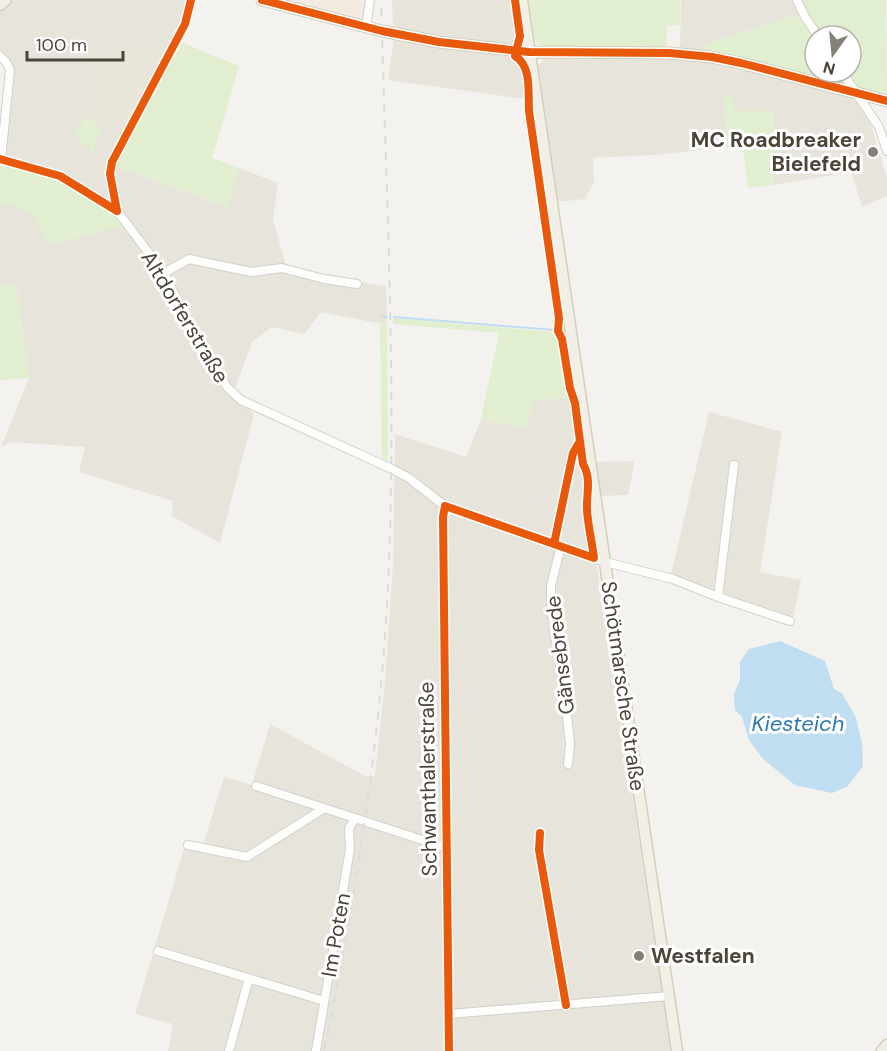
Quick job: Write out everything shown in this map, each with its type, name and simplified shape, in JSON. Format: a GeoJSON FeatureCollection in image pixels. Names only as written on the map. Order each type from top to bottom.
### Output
{"type":"FeatureCollection","features":[{"type":"Feature","properties":{"kind":"main road"},"geometry":{"type":"LineString","coordinates":[[0,5],[6,0]]}},
{"type":"Feature","properties":{"kind":"main road"},"geometry":{"type":"LineString","coordinates":[[262,0],[366,27],[439,42],[529,52],[660,53],[712,57],[887,101]]}},
{"type":"Feature","properties":{"kind":"main road","name":"Schötmarsche Straße"},"geometry":{"type":"LineString","coordinates":[[522,0],[677,1051]]}},
{"type":"Feature","properties":{"kind":"main road"},"geometry":{"type":"LineString","coordinates":[[882,1051],[887,1046]]}},
{"type":"Feature","properties":{"kind":"street","name":"Altdorferstraße"},"geometry":{"type":"LineString","coordinates":[[191,0],[185,24],[112,162],[110,174],[117,211],[164,273],[183,312],[226,387],[233,395],[392,469],[409,478],[445,506],[604,562],[673,579],[790,621]]}},
{"type":"Feature","properties":{"kind":"street"},"geometry":{"type":"LineString","coordinates":[[366,27],[370,0]]}},
{"type":"Feature","properties":{"kind":"street"},"geometry":{"type":"LineString","coordinates":[[797,0],[810,24]]}},
{"type":"Feature","properties":{"kind":"street"},"geometry":{"type":"LineString","coordinates":[[0,56],[10,70],[1,159],[60,176],[117,211]]}},
{"type":"Feature","properties":{"kind":"street"},"geometry":{"type":"LineString","coordinates":[[850,84],[879,127],[887,151]]}},
{"type":"Feature","properties":{"kind":"street"},"geometry":{"type":"LineString","coordinates":[[164,273],[189,259],[251,272],[282,268],[324,279],[357,284]]}},
{"type":"Feature","properties":{"kind":"street","name":"Gänsebrede"},"geometry":{"type":"LineString","coordinates":[[568,764],[570,744],[551,607],[551,586],[573,453],[580,441]]}},
{"type":"Feature","properties":{"kind":"street"},"geometry":{"type":"LineString","coordinates":[[718,597],[734,465]]}},
{"type":"Feature","properties":{"kind":"street","name":"Schwanthalerstraße"},"geometry":{"type":"LineString","coordinates":[[445,506],[443,517],[449,1051]]}},
{"type":"Feature","properties":{"kind":"street"},"geometry":{"type":"LineString","coordinates":[[256,786],[447,848]]}},
{"type":"Feature","properties":{"kind":"street"},"geometry":{"type":"LineString","coordinates":[[188,845],[247,857],[323,809]]}},
{"type":"Feature","properties":{"kind":"street","name":"Im Poten"},"geometry":{"type":"LineString","coordinates":[[316,1051],[350,849],[349,829],[354,819]]}},
{"type":"Feature","properties":{"kind":"street"},"geometry":{"type":"LineString","coordinates":[[540,833],[539,850],[566,1005]]}},
{"type":"Feature","properties":{"kind":"street"},"geometry":{"type":"LineString","coordinates":[[158,951],[324,1001]]}},
{"type":"Feature","properties":{"kind":"street"},"geometry":{"type":"LineString","coordinates":[[229,1051],[249,978]]}},
{"type":"Feature","properties":{"kind":"street"},"geometry":{"type":"LineString","coordinates":[[449,1014],[669,996]]}},
{"type":"Feature","properties":{"kind":"shaded area"},"geometry":{"type":"Polygon","coordinates":[[[12,0],[187,0],[182,22],[106,163],[227,206],[239,168],[278,183],[273,219],[286,266],[324,277],[386,286],[387,325],[321,312],[304,334],[271,327],[252,342],[236,386],[232,390],[254,414],[220,543],[172,516],[173,501],[79,472],[85,447],[10,442],[1,447],[29,378],[16,285],[0,287],[0,203],[23,207],[42,229],[50,244],[130,223],[121,209],[5,156],[12,64],[0,53],[0,9],[12,0]]]}},
{"type":"Feature","properties":{"kind":"shaded area"},"geometry":{"type":"Polygon","coordinates":[[[275,0],[366,0],[366,25],[275,0]]]}},
{"type":"Feature","properties":{"kind":"shaded area"},"geometry":{"type":"Polygon","coordinates":[[[392,0],[513,0],[518,39],[515,44],[509,46],[393,30],[392,0]]]}},
{"type":"Feature","properties":{"kind":"shaded area"},"geometry":{"type":"Polygon","coordinates":[[[681,0],[791,0],[798,15],[705,44],[706,52],[680,51],[681,0]]]}},
{"type":"Feature","properties":{"kind":"shaded area"},"geometry":{"type":"Polygon","coordinates":[[[394,38],[517,58],[524,72],[525,99],[388,80],[394,38]]]}},
{"type":"Feature","properties":{"kind":"shaded area"},"geometry":{"type":"Polygon","coordinates":[[[142,44],[164,52],[119,135],[84,116],[89,111],[89,95],[93,83],[81,78],[86,54],[142,44]]]}},
{"type":"Feature","properties":{"kind":"shaded area"},"geometry":{"type":"Polygon","coordinates":[[[545,59],[711,61],[856,99],[868,114],[887,178],[887,196],[862,207],[851,172],[774,185],[774,111],[734,111],[732,96],[724,96],[728,147],[653,155],[593,158],[594,182],[585,199],[557,202],[536,67],[545,59]]]}},
{"type":"Feature","properties":{"kind":"shaded area"},"geometry":{"type":"Polygon","coordinates":[[[571,397],[671,1051],[168,1051],[173,1024],[135,1014],[186,842],[203,845],[224,777],[252,785],[270,724],[365,776],[375,776],[385,681],[393,565],[395,434],[466,457],[481,419],[527,428],[532,401],[571,397]]]}},
{"type":"Feature","properties":{"kind":"shaded area"},"geometry":{"type":"Polygon","coordinates":[[[709,412],[782,432],[760,572],[801,580],[793,618],[671,575],[709,412]]]}},
{"type":"Feature","properties":{"kind":"shaded area"},"geometry":{"type":"Polygon","coordinates":[[[635,461],[628,495],[601,496],[595,462],[635,461]]]}},
{"type":"Feature","properties":{"kind":"green space"},"geometry":{"type":"Polygon","coordinates":[[[529,0],[680,0],[680,25],[667,26],[666,50],[556,48],[541,45],[534,39],[529,0]]]}},
{"type":"Feature","properties":{"kind":"green space"},"geometry":{"type":"Polygon","coordinates":[[[801,0],[886,0],[887,98],[858,91],[854,84],[863,84],[863,24],[815,24],[801,0]]]}},
{"type":"Feature","properties":{"kind":"green space"},"geometry":{"type":"Polygon","coordinates":[[[798,15],[804,24],[803,76],[706,52],[705,44],[798,15]]]}},
{"type":"Feature","properties":{"kind":"green space"},"geometry":{"type":"Polygon","coordinates":[[[183,43],[239,66],[212,158],[239,168],[228,206],[115,166],[159,81],[183,43]]]}},
{"type":"Feature","properties":{"kind":"green space"},"geometry":{"type":"Polygon","coordinates":[[[732,95],[735,111],[774,111],[774,185],[748,188],[743,146],[728,147],[724,96],[732,95]]]}},
{"type":"Feature","properties":{"kind":"green space"},"geometry":{"type":"Polygon","coordinates":[[[84,116],[102,127],[92,153],[74,134],[74,126],[82,126],[84,116]]]}},
{"type":"Feature","properties":{"kind":"green space"},"geometry":{"type":"Polygon","coordinates":[[[0,164],[57,178],[117,218],[123,226],[50,245],[31,215],[19,207],[0,203],[0,164]]]}},
{"type":"Feature","properties":{"kind":"green space"},"geometry":{"type":"Polygon","coordinates":[[[16,284],[29,378],[0,380],[0,287],[16,284]]]}},
{"type":"Feature","properties":{"kind":"green space"},"geometry":{"type":"Polygon","coordinates":[[[393,318],[552,332],[554,337],[560,338],[561,341],[571,397],[532,401],[527,428],[481,419],[499,333],[393,324],[393,318]]]}},
{"type":"Feature","properties":{"kind":"green space"},"geometry":{"type":"Polygon","coordinates":[[[380,324],[387,325],[388,461],[382,458],[380,324]]]}},
{"type":"Feature","properties":{"kind":"water","name":"Kiesteich"},"geometry":{"type":"Polygon","coordinates":[[[780,641],[825,661],[834,689],[842,693],[856,718],[862,743],[863,766],[847,787],[832,793],[795,785],[763,759],[749,740],[742,717],[735,710],[734,694],[740,680],[740,662],[749,649],[780,641]]]}},
{"type":"Feature","properties":{"kind":"waterway"},"geometry":{"type":"LineString","coordinates":[[382,316],[387,317]]}},
{"type":"Feature","properties":{"kind":"waterway"},"geometry":{"type":"LineString","coordinates":[[394,317],[554,330]]}},
{"type":"Feature","properties":{"kind":"railway"},"geometry":{"type":"LineString","coordinates":[[324,1051],[367,808],[386,624],[391,492],[391,351],[381,0]]}},
{"type":"Feature","properties":{"kind":"cycle path"},"geometry":{"type":"LineString","coordinates":[[117,211],[110,174],[112,162],[185,24],[191,0]]}},
{"type":"Feature","properties":{"kind":"cycle path"},"geometry":{"type":"LineString","coordinates":[[262,0],[382,31],[439,42],[529,52],[669,53],[712,57],[887,101]]}},
{"type":"Feature","properties":{"kind":"cycle path"},"geometry":{"type":"LineString","coordinates":[[449,1051],[443,517],[445,506],[594,558],[588,522],[587,475],[583,464],[575,403],[570,388],[562,339],[558,331],[559,318],[529,111],[527,73],[515,56],[520,36],[515,0]]}},
{"type":"Feature","properties":{"kind":"cycle path"},"geometry":{"type":"LineString","coordinates":[[0,159],[60,176],[117,211]]}},
{"type":"Feature","properties":{"kind":"cycle path"},"geometry":{"type":"LineString","coordinates":[[554,544],[573,453],[580,441]]}},
{"type":"Feature","properties":{"kind":"cycle path"},"geometry":{"type":"LineString","coordinates":[[540,833],[539,850],[566,1005]]}},
{"type":"Feature","properties":{"kind":"place","name":"MC Roadbreaker Bielefeld"},"geometry":{"type":"Point","coordinates":[873,152]}},
{"type":"Feature","properties":{"kind":"place","name":"Westfalen"},"geometry":{"type":"Point","coordinates":[639,956]}}]}
